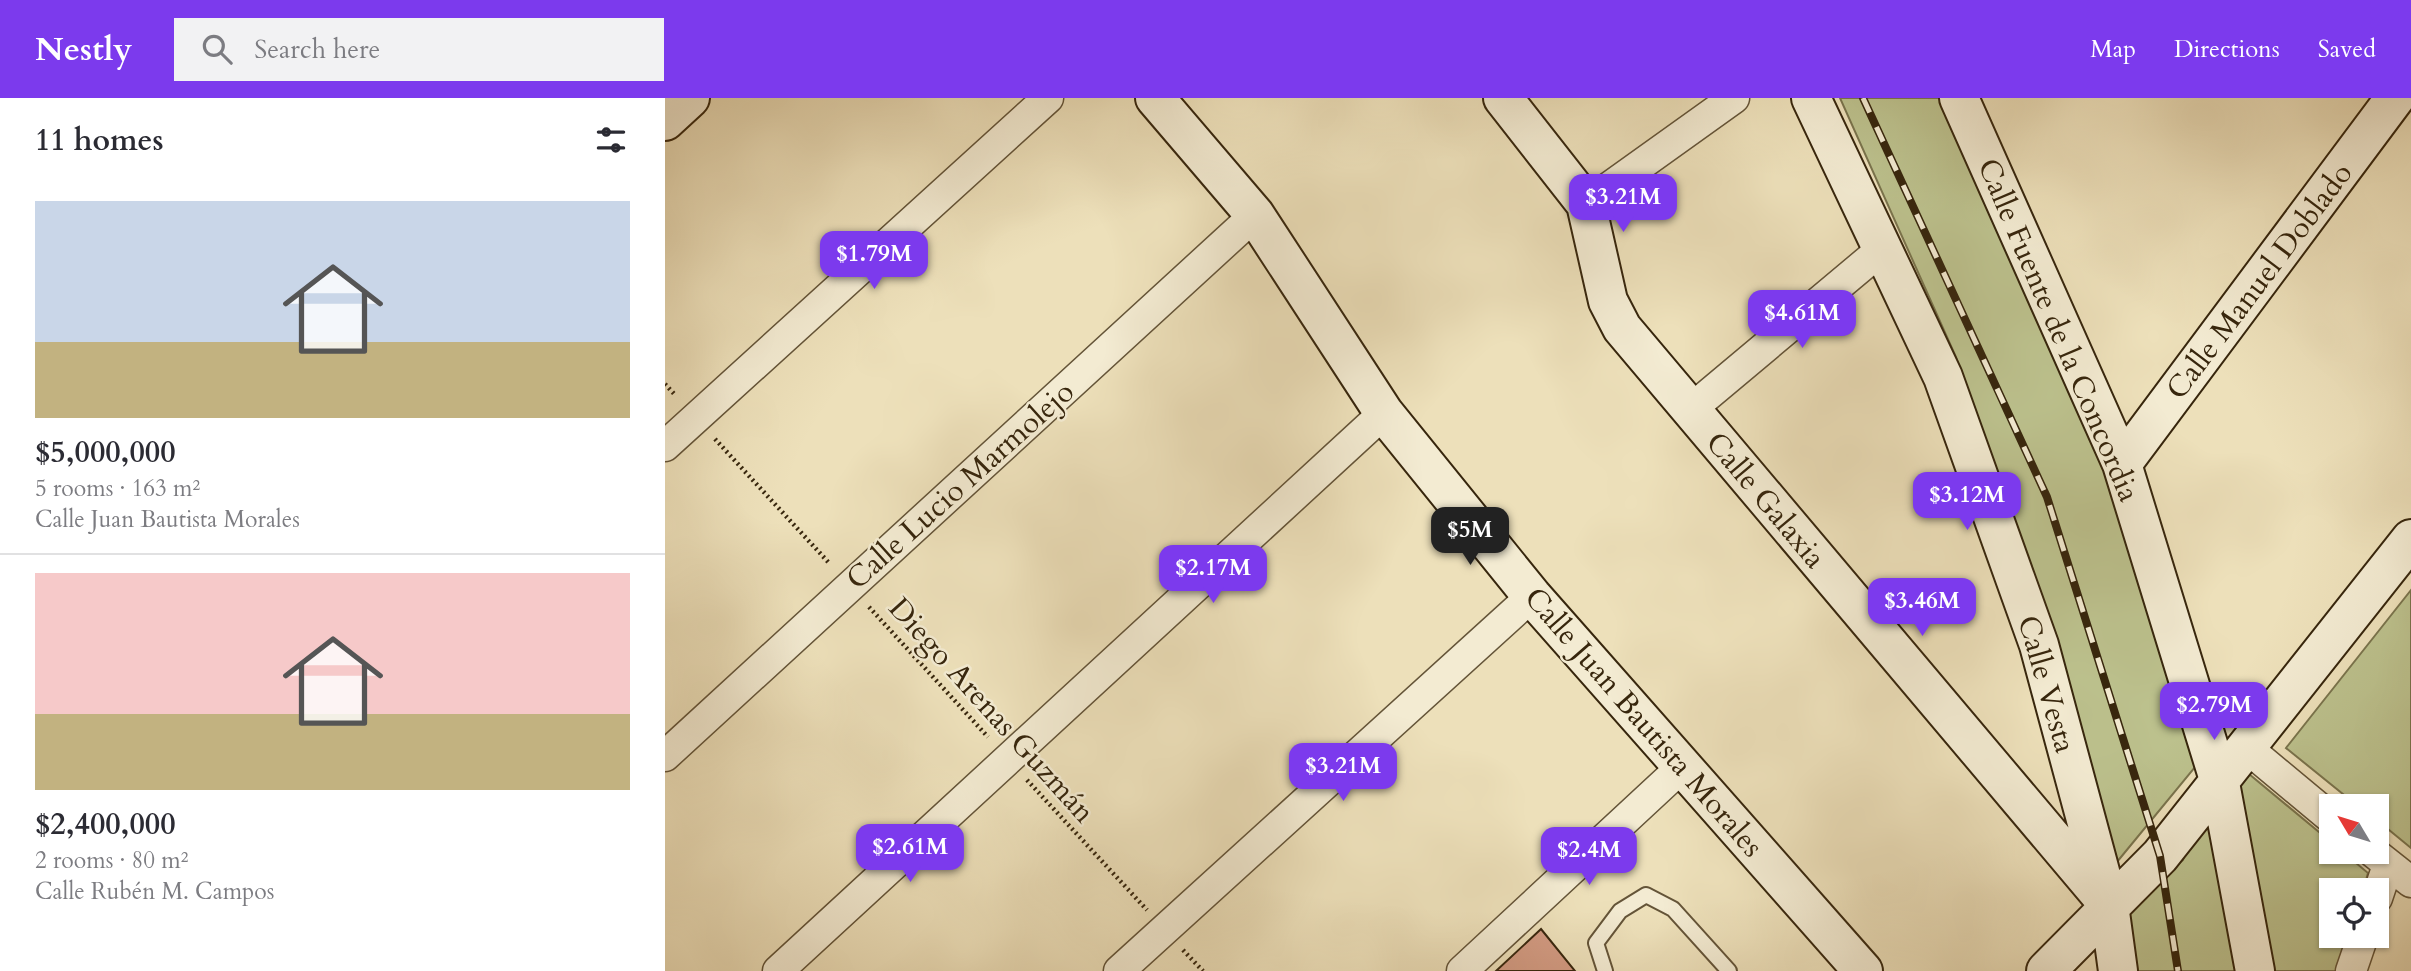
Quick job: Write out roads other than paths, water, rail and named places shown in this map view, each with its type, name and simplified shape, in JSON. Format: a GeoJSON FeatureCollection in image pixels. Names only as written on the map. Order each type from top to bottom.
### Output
{"type":"FeatureCollection","features":[{"type":"Feature","properties":{"kind":"street"},"geometry":{"type":"LineString","coordinates":[[665,121],[690,98]]}},
{"type":"Feature","properties":{"kind":"street"},"geometry":{"type":"LineString","coordinates":[[665,446],[1048,98]]}},
{"type":"Feature","properties":{"kind":"street","name":"Calle Juan Bautista Morales"},"geometry":{"type":"LineString","coordinates":[[1154,98],[1255,215],[1384,413],[1532,596],[1863,971]]}},
{"type":"Feature","properties":{"kind":"street","name":"Calle Galaxia"},"geometry":{"type":"LineString","coordinates":[[1503,98],[1586,204],[1608,301],[1622,327],[2109,905]]}},
{"type":"Feature","properties":{"kind":"street"},"geometry":{"type":"LineString","coordinates":[[1586,204],[1734,98]]}},
{"type":"Feature","properties":{"kind":"street","name":"Calle Vesta"},"geometry":{"type":"LineString","coordinates":[[1811,98],[1943,377],[2039,645],[2109,905],[2118,971]]}},
{"type":"Feature","properties":{"kind":"street","name":"Calle Fuente de la Concordia"},"geometry":{"type":"LineString","coordinates":[[1959,98],[2122,464],[2220,783],[2255,971]]}},
{"type":"Feature","properties":{"kind":"street","name":"Calle Manuel Doblado"},"geometry":{"type":"LineString","coordinates":[[2122,464],[2395,98]]}},
{"type":"Feature","properties":{"kind":"street","name":"Calle Lucio Marmolejo"},"geometry":{"type":"LineString","coordinates":[[665,756],[1255,215]]}},
{"type":"Feature","properties":{"kind":"street"},"geometry":{"type":"LineString","coordinates":[[1690,410],[1881,250]]}},
{"type":"Feature","properties":{"kind":"street"},"geometry":{"type":"LineString","coordinates":[[778,971],[1384,413]]}},
{"type":"Feature","properties":{"kind":"street"},"geometry":{"type":"LineString","coordinates":[[2046,971],[2160,856],[2411,538]]}},
{"type":"Feature","properties":{"kind":"street"},"geometry":{"type":"LineString","coordinates":[[1119,971],[1532,596]]}},
{"type":"Feature","properties":{"kind":"street"},"geometry":{"type":"LineString","coordinates":[[2247,748],[2319,808]]}},
{"type":"Feature","properties":{"kind":"street"},"geometry":{"type":"LineString","coordinates":[[1462,971],[1683,766]]}},
{"type":"Feature","properties":{"kind":"street"},"geometry":{"type":"LineString","coordinates":[[2351,971],[2359,948]]}},
{"type":"Feature","properties":{"kind":"lane"},"geometry":{"type":"LineString","coordinates":[[1605,971],[1596,943],[1620,911],[1646,895],[1673,909],[1729,971]]}},
{"type":"Feature","properties":{"kind":"railway"},"geometry":{"type":"LineString","coordinates":[[1863,98],[2047,497],[2160,856],[2178,971]]}}]}
